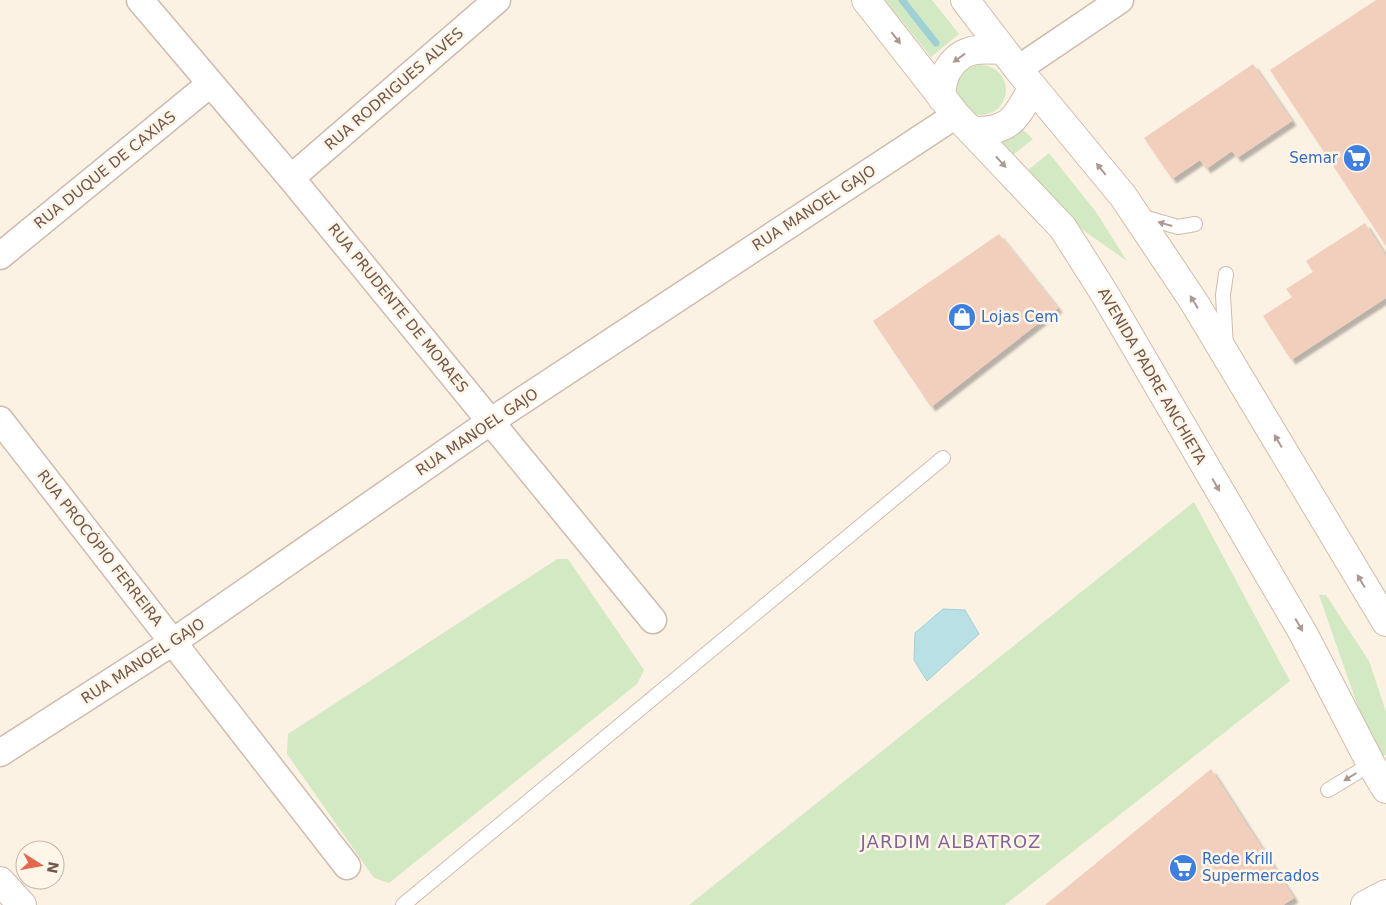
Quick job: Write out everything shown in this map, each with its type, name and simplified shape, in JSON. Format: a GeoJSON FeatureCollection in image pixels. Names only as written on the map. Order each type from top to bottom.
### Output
{"type":"FeatureCollection","features":[{"type":"Feature","properties":{"kind":"main road","name":"AVENIDA PADRE ANCHIETA"},"geometry":{"type":"LineString","coordinates":[[866,0],[957,114],[1063,228],[1106,296],[1303,633],[1386,789]]}},
{"type":"Feature","properties":{"kind":"main road"},"geometry":{"type":"LineString","coordinates":[[964,0],[1123,196],[1136,215],[1194,302],[1386,622]]}},
{"type":"Feature","properties":{"kind":"main road"},"geometry":{"type":"LineString","coordinates":[[981,49],[1018,68],[1019,113],[1006,124],[992,130],[957,114],[941,90],[945,75],[953,62],[972,50],[981,49]]}},
{"type":"Feature","properties":{"kind":"main road"},"geometry":{"type":"LineString","coordinates":[[0,881],[22,905]]}},
{"type":"Feature","properties":{"kind":"main road"},"geometry":{"type":"LineString","coordinates":[[1365,905],[1386,894]]}},
{"type":"Feature","properties":{"kind":"street","name":"RUA PRUDENTE DE MORAES"},"geometry":{"type":"LineString","coordinates":[[140,0],[292,178],[653,620]]}},
{"type":"Feature","properties":{"kind":"street","name":"RUA RODRIGUES ALVES"},"geometry":{"type":"LineString","coordinates":[[292,178],[497,0]]}},
{"type":"Feature","properties":{"kind":"street"},"geometry":{"type":"LineString","coordinates":[[1018,68],[1120,0]]}},
{"type":"Feature","properties":{"kind":"street","name":"RUA DUQUE DE CAXIAS"},"geometry":{"type":"LineString","coordinates":[[0,256],[210,84]]}},
{"type":"Feature","properties":{"kind":"street","name":"RUA MANOEL GAJO"},"geometry":{"type":"LineString","coordinates":[[0,753],[173,642],[491,421],[957,114]]}},
{"type":"Feature","properties":{"kind":"street","name":"RUA PROCÓPIO FERREIRA"},"geometry":{"type":"LineString","coordinates":[[0,420],[347,866]]}},
{"type":"Feature","properties":{"kind":"lane"},"geometry":{"type":"LineString","coordinates":[[1136,215],[1178,227],[1195,224]]}},
{"type":"Feature","properties":{"kind":"lane"},"geometry":{"type":"LineString","coordinates":[[1226,274],[1223,295],[1226,322],[1226,356]]}},
{"type":"Feature","properties":{"kind":"lane"},"geometry":{"type":"LineString","coordinates":[[403,905],[943,458]]}},
{"type":"Feature","properties":{"kind":"lane"},"geometry":{"type":"LineString","coordinates":[[1328,790],[1371,764]]}},
{"type":"Feature","properties":{"kind":"green space"},"geometry":{"type":"Polygon","coordinates":[[[885,0],[932,0],[959,34],[931,57],[885,0]]]}},
{"type":"Feature","properties":{"kind":"green space"},"geometry":{"type":"Polygon","coordinates":[[[976,65],[986,65],[999,72],[1006,85],[1006,95],[999,108],[986,115],[976,115],[967,111],[960,104],[956,95],[956,85],[960,76],[967,69],[976,65]]]}},
{"type":"Feature","properties":{"kind":"green space"},"geometry":{"type":"Polygon","coordinates":[[[1022,129],[1033,139],[1009,158],[999,143],[1022,129]]]}},
{"type":"Feature","properties":{"kind":"green space"},"geometry":{"type":"Polygon","coordinates":[[[1049,153],[1096,212],[1127,261],[1080,228],[1054,204],[1028,170],[1049,153]]]}},
{"type":"Feature","properties":{"kind":"green space"},"geometry":{"type":"Polygon","coordinates":[[[1194,502],[1290,681],[1005,905],[689,905],[1194,502]]]}},
{"type":"Feature","properties":{"kind":"green space"},"geometry":{"type":"Polygon","coordinates":[[[557,559],[568,559],[644,670],[637,684],[389,883],[374,878],[287,754],[288,734],[557,559]]]}},
{"type":"Feature","properties":{"kind":"green space"},"geometry":{"type":"Polygon","coordinates":[[[1319,595],[1326,595],[1369,661],[1386,712],[1386,755],[1381,756],[1358,707],[1319,595]]]}},
{"type":"Feature","properties":{"kind":"water"},"geometry":{"type":"Polygon","coordinates":[[[943,609],[965,610],[979,634],[927,681],[914,660],[915,633],[943,609]]]}},
{"type":"Feature","properties":{"kind":"building","name":"Semar"},"geometry":{"type":"Polygon","coordinates":[[[1376,0],[1386,0],[1386,246],[1270,70],[1376,0]]]}},
{"type":"Feature","properties":{"kind":"building"},"geometry":{"type":"Polygon","coordinates":[[[1253,64],[1292,121],[1237,158],[1232,151],[1206,169],[1200,160],[1172,179],[1144,138],[1253,64]]]}},
{"type":"Feature","properties":{"kind":"building"},"geometry":{"type":"Polygon","coordinates":[[[1365,223],[1386,256],[1386,298],[1291,360],[1263,316],[1292,297],[1286,289],[1313,272],[1306,261],[1365,223]]]}},
{"type":"Feature","properties":{"kind":"building","name":"Lojas Cem"},"geometry":{"type":"Polygon","coordinates":[[[999,234],[1058,308],[931,407],[873,321],[999,234]]]}},
{"type":"Feature","properties":{"kind":"building","name":"Rede Krill Supermercados"},"geometry":{"type":"Polygon","coordinates":[[[1211,769],[1294,898],[1283,905],[1045,905],[1211,769]]]}},
{"type":"Feature","properties":{"kind":"waterway"},"geometry":{"type":"LineString","coordinates":[[902,0],[936,43]]}},
{"type":"Feature","properties":{"kind":"place","name":"Semar"},"geometry":{"type":"Point","coordinates":[1357,158]}},
{"type":"Feature","properties":{"kind":"place","name":"Lojas Cem"},"geometry":{"type":"Point","coordinates":[962,317]}},
{"type":"Feature","properties":{"kind":"place","name":"Rede Krill Supermercados"},"geometry":{"type":"Point","coordinates":[1183,868]}},
{"type":"Feature","properties":{"kind":"district","name":"JARDIM ALBATROZ"},"geometry":{"type":"Point","coordinates":[951,841]}}]}
